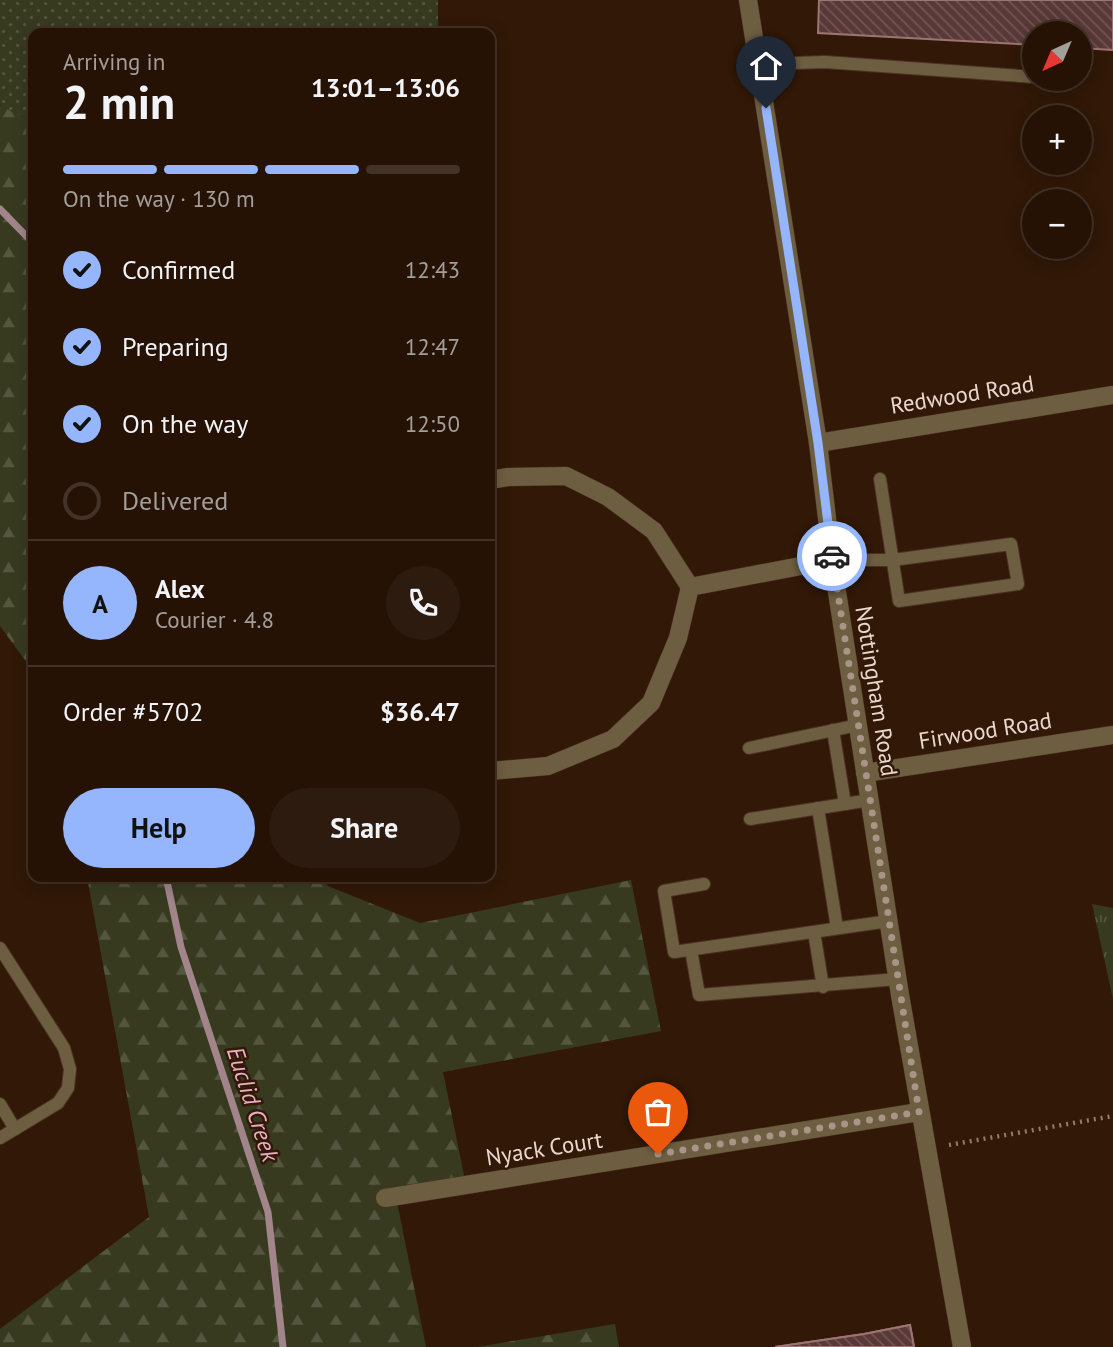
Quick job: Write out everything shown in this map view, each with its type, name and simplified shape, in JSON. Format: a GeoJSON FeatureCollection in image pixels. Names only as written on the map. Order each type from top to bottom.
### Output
{"type":"FeatureCollection","features":[{"type":"Feature","properties":{"kind":"street","name":"Nottingham Road"},"geometry":{"type":"LineString","coordinates":[[748,0],[818,443],[832,560],[865,773],[919,1112],[962,1347]]}},
{"type":"Feature","properties":{"kind":"street","name":"Redwood Road"},"geometry":{"type":"LineString","coordinates":[[818,443],[1113,395]]}},
{"type":"Feature","properties":{"kind":"street"},"geometry":{"type":"LineString","coordinates":[[495,479],[566,476],[608,497],[653,531],[690,587],[678,638],[651,704],[612,739],[548,766],[495,771]]}},
{"type":"Feature","properties":{"kind":"street"},"geometry":{"type":"LineString","coordinates":[[690,587],[832,560]]}},
{"type":"Feature","properties":{"kind":"street","name":"Firwood Road"},"geometry":{"type":"LineString","coordinates":[[865,773],[1113,735]]}},
{"type":"Feature","properties":{"kind":"street","name":"Nyack Court"},"geometry":{"type":"LineString","coordinates":[[385,1198],[919,1112]]}},
{"type":"Feature","properties":{"kind":"lane"},"geometry":{"type":"LineString","coordinates":[[759,64],[825,62],[1022,75]]}},
{"type":"Feature","properties":{"kind":"lane"},"geometry":{"type":"LineString","coordinates":[[832,560],[893,561],[1011,544],[1018,584],[899,601],[893,561],[880,479]]}},
{"type":"Feature","properties":{"kind":"lane"},"geometry":{"type":"LineString","coordinates":[[749,748],[858,725]]}},
{"type":"Feature","properties":{"kind":"lane"},"geometry":{"type":"LineString","coordinates":[[833,730],[845,804]]}},
{"type":"Feature","properties":{"kind":"lane"},"geometry":{"type":"LineString","coordinates":[[750,819],[870,800]]}},
{"type":"Feature","properties":{"kind":"lane"},"geometry":{"type":"LineString","coordinates":[[818,808],[836,928]]}},
{"type":"Feature","properties":{"kind":"lane"},"geometry":{"type":"LineString","coordinates":[[704,884],[664,891],[674,953],[889,921]]}},
{"type":"Feature","properties":{"kind":"lane"},"geometry":{"type":"LineString","coordinates":[[814,932],[823,987]]}},
{"type":"Feature","properties":{"kind":"lane"},"geometry":{"type":"LineString","coordinates":[[0,948],[64,1048],[70,1069],[68,1088],[58,1103],[0,1138]]}},
{"type":"Feature","properties":{"kind":"lane"},"geometry":{"type":"LineString","coordinates":[[691,950],[699,995],[898,979]]}},
{"type":"Feature","properties":{"kind":"lane"},"geometry":{"type":"LineString","coordinates":[[0,1104],[15,1129]]}},
{"type":"Feature","properties":{"kind":"path"},"geometry":{"type":"LineString","coordinates":[[949,1145],[1113,1116]]}},
{"type":"Feature","properties":{"kind":"green space"},"geometry":{"type":"Polygon","coordinates":[[[0,0],[438,0],[438,28],[28,28],[28,120],[0,105],[0,0]]]}},
{"type":"Feature","properties":{"kind":"green space"},"geometry":{"type":"Polygon","coordinates":[[[0,105],[28,120],[28,664],[0,626],[0,105]]]}},
{"type":"Feature","properties":{"kind":"green space"},"geometry":{"type":"Polygon","coordinates":[[[631,880],[661,1031],[443,1072],[466,1185],[396,1197],[426,1347],[0,1347],[0,1329],[149,1217],[88,882],[324,882],[328,886],[420,923],[631,880]]]}},
{"type":"Feature","properties":{"kind":"green space"},"geometry":{"type":"Polygon","coordinates":[[[1092,904],[1113,908],[1113,999],[1092,904]]]}},
{"type":"Feature","properties":{"kind":"green space"},"geometry":{"type":"Polygon","coordinates":[[[615,1324],[619,1347],[477,1347],[615,1324]]]}},
{"type":"Feature","properties":{"kind":"building"},"geometry":{"type":"Polygon","coordinates":[[[819,0],[1113,0],[1113,50],[1092,49],[1092,21],[1022,21],[1022,44],[818,33],[819,0]]]}},
{"type":"Feature","properties":{"kind":"building"},"geometry":{"type":"Polygon","coordinates":[[[910,1325],[914,1347],[775,1347],[864,1334],[910,1325]]]}},
{"type":"Feature","properties":{"kind":"building"},"geometry":{"type":"Polygon","coordinates":[[[910,1325],[914,1347],[775,1347],[864,1334],[910,1325]]]}},
{"type":"Feature","properties":{"kind":"waterway","name":"Euclid Creek"},"geometry":{"type":"LineString","coordinates":[[0,209],[28,238]]}},
{"type":"Feature","properties":{"kind":"waterway","name":"Euclid Creek"},"geometry":{"type":"LineString","coordinates":[[167,882],[181,947],[268,1212],[283,1347]]}},
{"type":"Feature","properties":{"kind":"way so far"},"geometry":{"type":"LineString","coordinates":[[658,1154],[919,1112],[832,556]]}},
{"type":"Feature","properties":{"kind":"route"},"geometry":{"type":"LineString","coordinates":[[766,108],[818,443],[832,556]]}}]}
